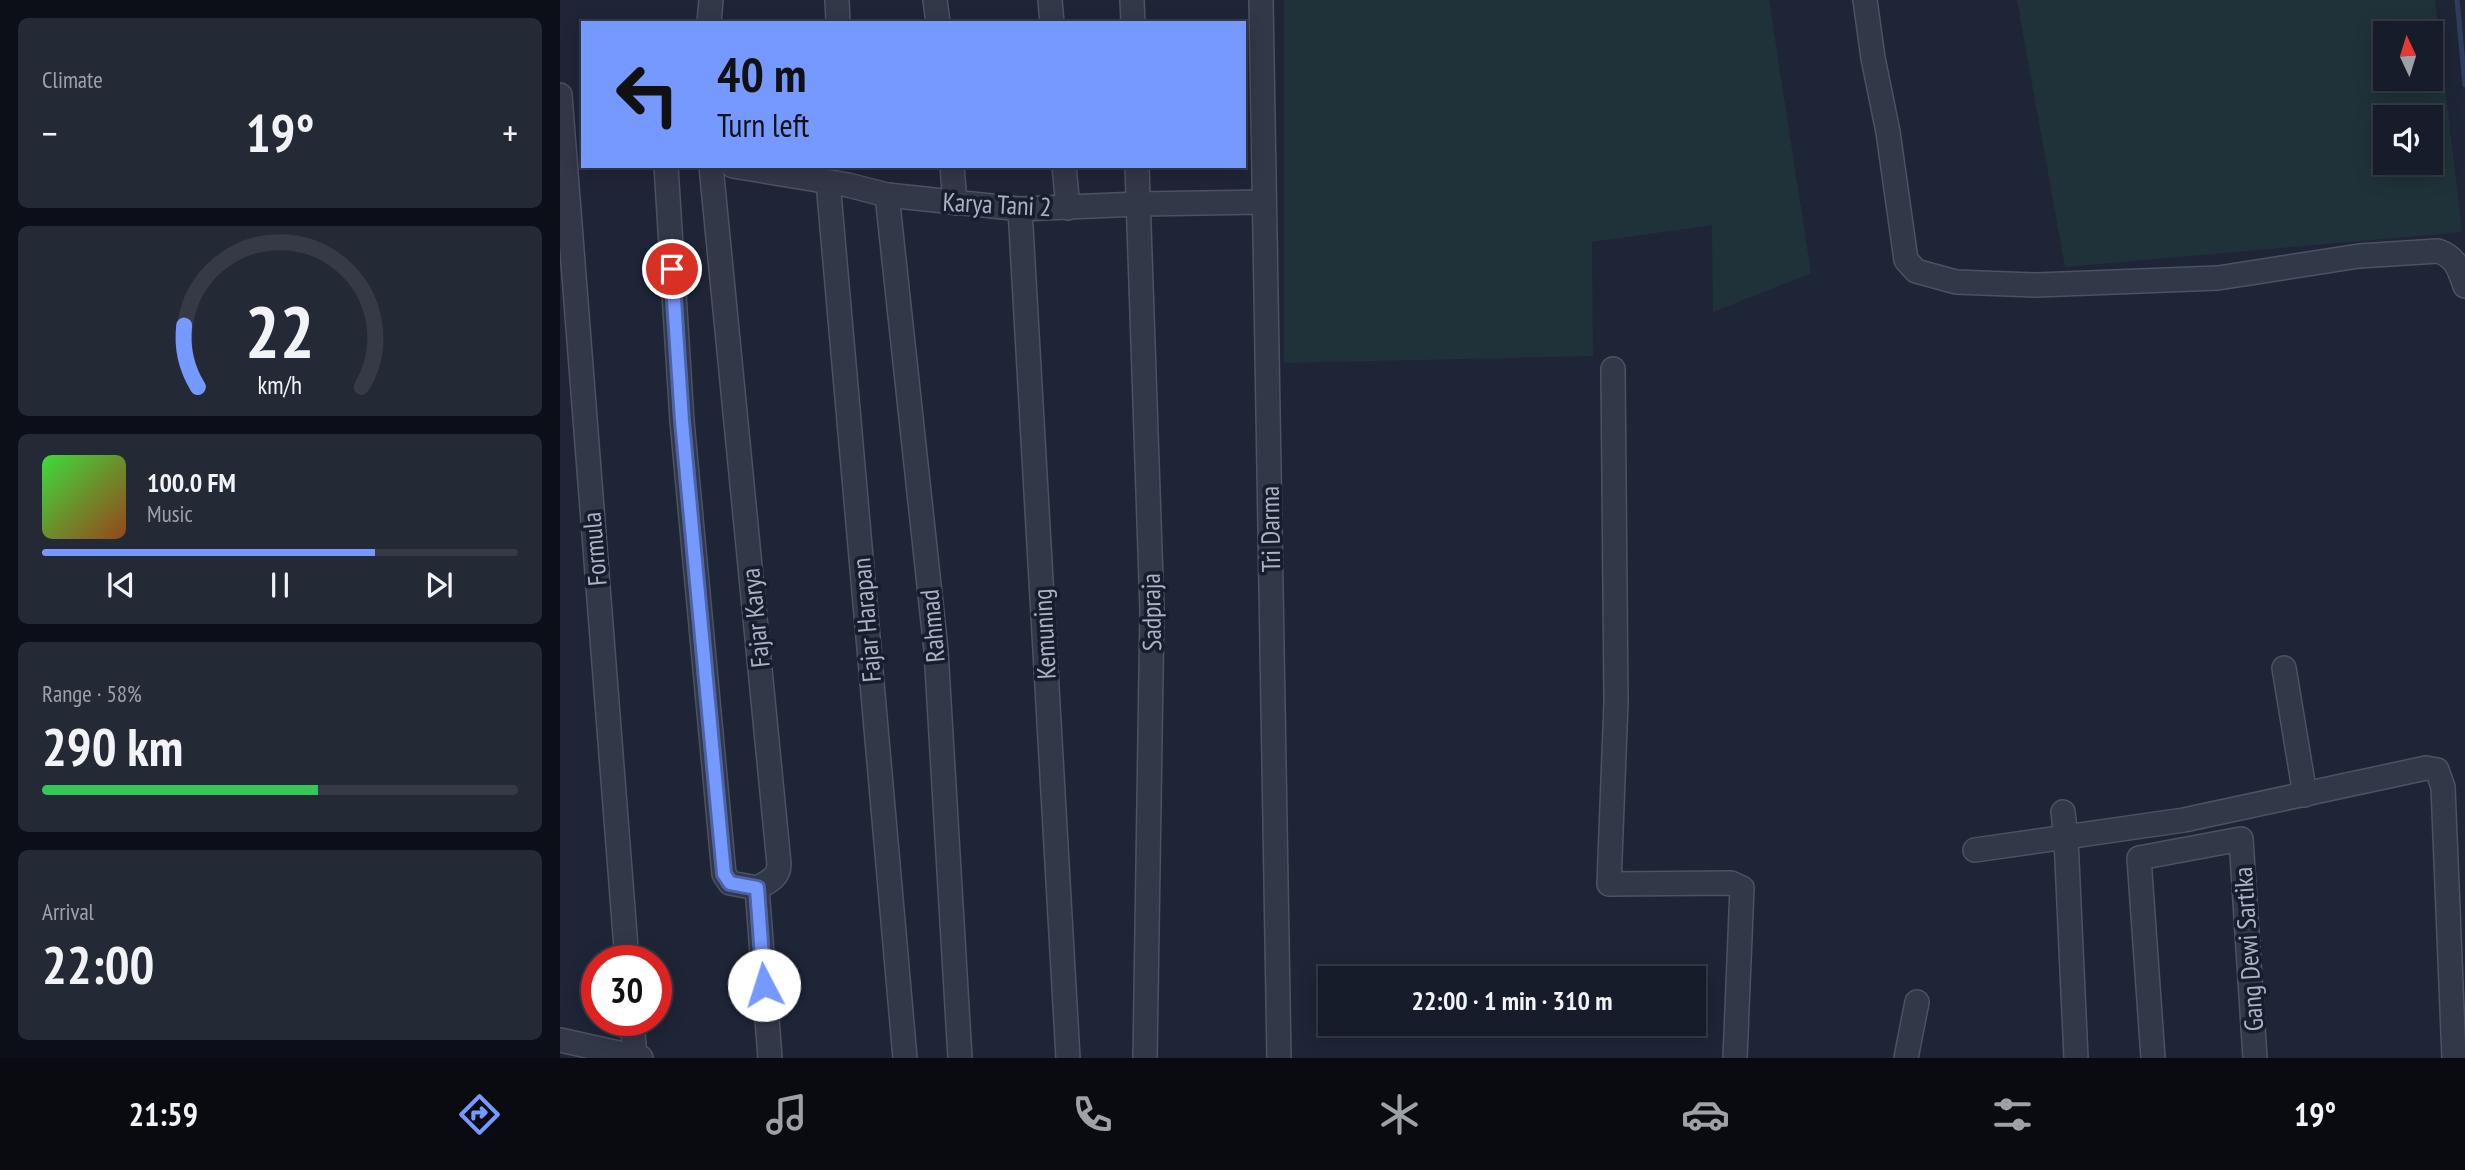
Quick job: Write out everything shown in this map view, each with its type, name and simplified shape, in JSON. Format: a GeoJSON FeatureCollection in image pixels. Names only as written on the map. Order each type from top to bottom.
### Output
{"type":"FeatureCollection","features":[{"type":"Feature","properties":{"kind":"street"},"geometry":{"type":"LineString","coordinates":[[709,21],[711,0]]}},
{"type":"Feature","properties":{"kind":"street"},"geometry":{"type":"LineString","coordinates":[[837,0],[838,21]]}},
{"type":"Feature","properties":{"kind":"street"},"geometry":{"type":"LineString","coordinates":[[936,0],[938,21]]}},
{"type":"Feature","properties":{"kind":"street"},"geometry":{"type":"LineString","coordinates":[[1050,0],[1052,21]]}},
{"type":"Feature","properties":{"kind":"street"},"geometry":{"type":"LineString","coordinates":[[1132,0],[1133,21]]}},
{"type":"Feature","properties":{"kind":"street","name":"Tri Darma"},"geometry":{"type":"LineString","coordinates":[[1261,0],[1279,1058]]}},
{"type":"Feature","properties":{"kind":"street"},"geometry":{"type":"LineString","coordinates":[[1865,0],[1888,132],[1906,260],[1916,271],[1956,282],[2037,285],[2218,278],[2359,256],[2438,251],[2448,254],[2457,263],[2465,286]]}},
{"type":"Feature","properties":{"kind":"street","name":"Formula"},"geometry":{"type":"LineString","coordinates":[[560,95],[568,139],[626,945]]}},
{"type":"Feature","properties":{"kind":"street"},"geometry":{"type":"LineString","coordinates":[[666,168],[682,421],[724,874],[730,883],[757,888],[770,1058]]}},
{"type":"Feature","properties":{"kind":"street","name":"Fajar Karya"},"geometry":{"type":"LineString","coordinates":[[711,168],[779,864],[775,877],[757,888]]}},
{"type":"Feature","properties":{"kind":"street","name":"Karya Tani 2"},"geometry":{"type":"LineString","coordinates":[[751,168],[841,178],[887,195],[1020,209],[1264,202]]}},
{"type":"Feature","properties":{"kind":"street"},"geometry":{"type":"LineString","coordinates":[[952,168],[955,203]]}},
{"type":"Feature","properties":{"kind":"street"},"geometry":{"type":"LineString","coordinates":[[1064,168],[1068,208]]}},
{"type":"Feature","properties":{"kind":"street","name":"Sadpraja"},"geometry":{"type":"LineString","coordinates":[[1138,168],[1152,611],[1145,1058]]}},
{"type":"Feature","properties":{"kind":"street","name":"Fajar Harapan"},"geometry":{"type":"LineString","coordinates":[[841,178],[905,1058]]}},
{"type":"Feature","properties":{"kind":"street","name":"Rahmad"},"geometry":{"type":"LineString","coordinates":[[887,195],[936,650],[960,1058]]}},
{"type":"Feature","properties":{"kind":"street","name":"Kemuning"},"geometry":{"type":"LineString","coordinates":[[1020,209],[1068,1058]]}},
{"type":"Feature","properties":{"kind":"street"},"geometry":{"type":"LineString","coordinates":[[1613,369],[1616,702],[1609,884],[1731,883],[1742,888],[1735,1058]]}},
{"type":"Feature","properties":{"kind":"street"},"geometry":{"type":"LineString","coordinates":[[2284,668],[2305,795]]}},
{"type":"Feature","properties":{"kind":"street"},"geometry":{"type":"LineString","coordinates":[[1975,850],[2184,820],[2426,768],[2437,770],[2443,787],[2454,1058]]}},
{"type":"Feature","properties":{"kind":"street"},"geometry":{"type":"LineString","coordinates":[[2428,811],[2439,1058]]}},
{"type":"Feature","properties":{"kind":"street"},"geometry":{"type":"LineString","coordinates":[[2063,812],[2076,1058]]}},
{"type":"Feature","properties":{"kind":"street","name":"Gang Dewi Sartika"},"geometry":{"type":"LineString","coordinates":[[2153,1058],[2139,858],[2241,839],[2255,1058]]}},
{"type":"Feature","properties":{"kind":"street"},"geometry":{"type":"LineString","coordinates":[[1906,1058],[1917,1002]]}},
{"type":"Feature","properties":{"kind":"street"},"geometry":{"type":"LineString","coordinates":[[560,1040],[638,1057],[635,1036]]}},
{"type":"Feature","properties":{"kind":"shaded area"},"geometry":{"type":"Polygon","coordinates":[[[1284,0],[1769,0],[1811,273],[1713,312],[1712,225],[1592,242],[1593,356],[1284,363],[1284,0]]]}},
{"type":"Feature","properties":{"kind":"shaded area"},"geometry":{"type":"Polygon","coordinates":[[[2017,0],[2435,0],[2437,21],[2373,21],[2373,91],[2443,91],[2443,69],[2462,232],[2065,267],[2017,0]]]}},
{"type":"Feature","properties":{"kind":"waterway"},"geometry":{"type":"LineString","coordinates":[[2457,0],[2465,85]]}},
{"type":"Feature","properties":{"kind":"route"},"geometry":{"type":"LineString","coordinates":[[672,269],[682,421],[724,874],[730,883],[757,888],[764,985]]}}]}
